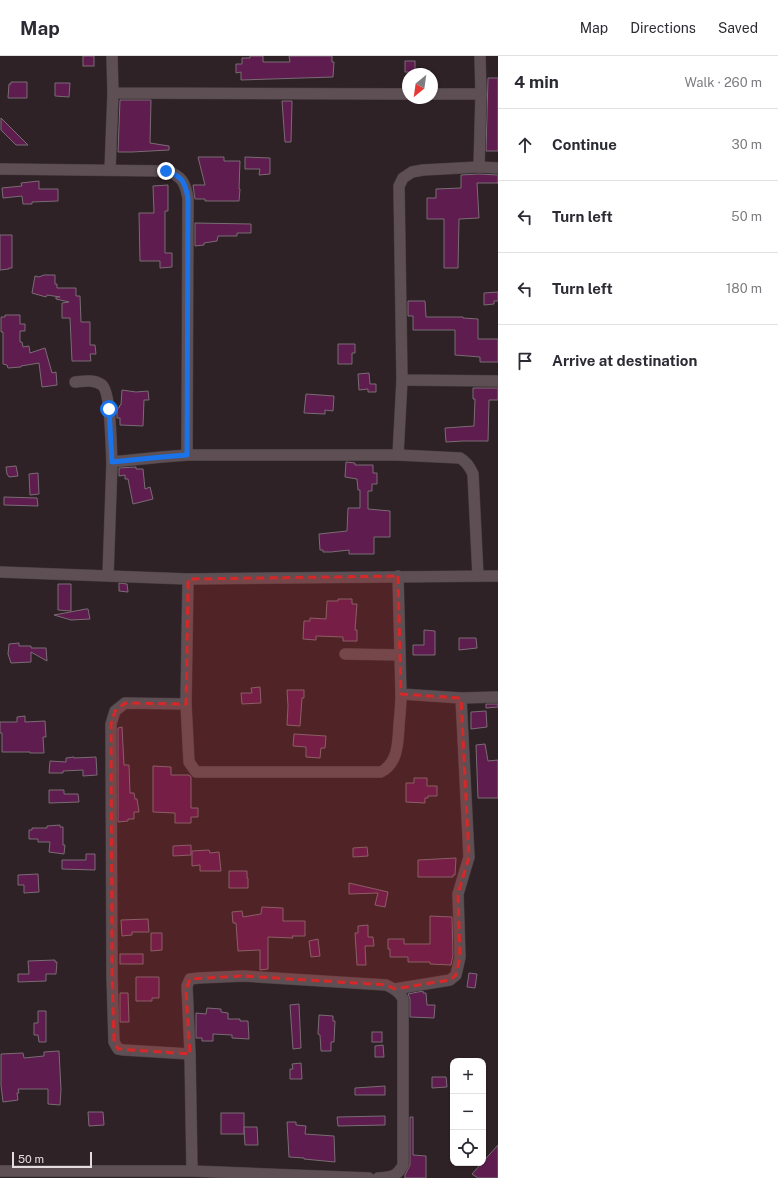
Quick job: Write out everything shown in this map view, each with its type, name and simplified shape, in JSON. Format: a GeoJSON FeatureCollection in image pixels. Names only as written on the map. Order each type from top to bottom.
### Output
{"type":"FeatureCollection","features":[{"type":"Feature","properties":{"kind":"street"},"geometry":{"type":"LineString","coordinates":[[110,170],[112,56]]}},
{"type":"Feature","properties":{"kind":"street"},"geometry":{"type":"LineString","coordinates":[[479,167],[481,94],[480,56]]}},
{"type":"Feature","properties":{"kind":"street"},"geometry":{"type":"LineString","coordinates":[[112,93],[402,94]]}},
{"type":"Feature","properties":{"kind":"street"},"geometry":{"type":"LineString","coordinates":[[438,94],[481,94]]}},
{"type":"Feature","properties":{"kind":"street"},"geometry":{"type":"LineString","coordinates":[[398,455],[402,380],[399,186],[403,178],[412,172],[423,170],[479,167],[498,168]]}},
{"type":"Feature","properties":{"kind":"street"},"geometry":{"type":"LineString","coordinates":[[0,169],[166,171],[180,177],[186,186],[188,198],[187,455]]}},
{"type":"Feature","properties":{"kind":"street"},"geometry":{"type":"LineString","coordinates":[[402,380],[498,381]]}},
{"type":"Feature","properties":{"kind":"street"},"geometry":{"type":"LineString","coordinates":[[75,382],[95,381],[104,386],[107,393],[112,462],[108,576]]}},
{"type":"Feature","properties":{"kind":"street"},"geometry":{"type":"LineString","coordinates":[[112,462],[187,455],[398,455],[460,458],[466,461],[472,474],[478,576]]}},
{"type":"Feature","properties":{"kind":"street"},"geometry":{"type":"LineString","coordinates":[[0,572],[188,579],[498,576]]}},
{"type":"Feature","properties":{"kind":"street"},"geometry":{"type":"LineString","coordinates":[[188,579],[186,704],[189,762],[196,772],[381,772],[387,769],[392,762],[396,754],[398,744],[401,694],[398,576]]}},
{"type":"Feature","properties":{"kind":"street"},"geometry":{"type":"LineString","coordinates":[[345,654],[400,655]]}},
{"type":"Feature","properties":{"kind":"street"},"geometry":{"type":"LineString","coordinates":[[401,694],[461,698],[498,697]]}},
{"type":"Feature","properties":{"kind":"street"},"geometry":{"type":"LineString","coordinates":[[395,989],[450,980],[456,974],[460,957],[458,894],[469,857],[461,698]]}},
{"type":"Feature","properties":{"kind":"street"},"geometry":{"type":"LineString","coordinates":[[186,704],[125,703],[115,711],[111,724],[112,976],[114,1042],[118,1049],[190,1054]]}},
{"type":"Feature","properties":{"kind":"street"},"geometry":{"type":"LineString","coordinates":[[192,1171],[187,986],[190,979],[243,976],[386,985],[395,989],[402,996],[403,1165],[399,1173],[391,1177],[378,1178]]}},
{"type":"Feature","properties":{"kind":"street"},"geometry":{"type":"LineString","coordinates":[[0,1172],[111,1175],[192,1171],[368,1178]]}},
{"type":"Feature","properties":{"kind":"highlighted area"},"geometry":{"type":"Polygon","coordinates":[[[398,576],[401,694],[461,698],[469,857],[458,894],[460,957],[456,975],[450,980],[395,989],[386,985],[243,976],[190,979],[186,991],[190,1054],[118,1049],[114,1042],[112,976],[111,724],[115,711],[125,703],[186,704],[188,579],[398,576]]]}},
{"type":"Feature","properties":{"kind":"building"},"geometry":{"type":"Polygon","coordinates":[[[83,56],[94,56],[94,66],[83,66],[83,56]]]}},
{"type":"Feature","properties":{"kind":"building"},"geometry":{"type":"Polygon","coordinates":[[[250,56],[263,56],[263,62],[290,62],[289,56],[332,56],[332,62],[334,62],[333,77],[241,80],[241,72],[236,73],[236,64],[242,64],[242,58],[250,58],[250,56]]]}},
{"type":"Feature","properties":{"kind":"building"},"geometry":{"type":"Polygon","coordinates":[[[405,61],[415,61],[415,68],[405,68],[405,61]]]}},
{"type":"Feature","properties":{"kind":"building"},"geometry":{"type":"Polygon","coordinates":[[[488,78],[498,78],[498,151],[486,151],[488,78]]]}},
{"type":"Feature","properties":{"kind":"building"},"geometry":{"type":"Polygon","coordinates":[[[11,82],[27,82],[27,98],[8,98],[9,84],[11,84],[11,82]]]}},
{"type":"Feature","properties":{"kind":"building"},"geometry":{"type":"Polygon","coordinates":[[[55,83],[70,83],[69,97],[55,96],[55,83]]]}},
{"type":"Feature","properties":{"kind":"building"},"geometry":{"type":"Polygon","coordinates":[[[120,100],[151,100],[150,143],[169,146],[169,150],[118,152],[120,100]]]}},
{"type":"Feature","properties":{"kind":"building"},"geometry":{"type":"Polygon","coordinates":[[[282,101],[292,101],[291,142],[285,142],[282,101]]]}},
{"type":"Feature","properties":{"kind":"building"},"geometry":{"type":"Polygon","coordinates":[[[1,118],[28,145],[16,145],[1,130],[1,118]]]}},
{"type":"Feature","properties":{"kind":"building"},"geometry":{"type":"Polygon","coordinates":[[[198,157],[224,157],[224,161],[240,161],[239,201],[205,201],[205,199],[195,199],[193,185],[205,185],[198,157]]]}},
{"type":"Feature","properties":{"kind":"building"},"geometry":{"type":"Polygon","coordinates":[[[245,157],[270,158],[270,174],[259,175],[260,169],[245,169],[245,157]]]}},
{"type":"Feature","properties":{"kind":"building"},"geometry":{"type":"Polygon","coordinates":[[[461,175],[498,175],[498,183],[477,183],[479,218],[459,219],[458,268],[444,268],[444,219],[427,219],[427,198],[436,198],[436,189],[461,188],[461,175]]]}},
{"type":"Feature","properties":{"kind":"building"},"geometry":{"type":"Polygon","coordinates":[[[39,181],[39,189],[58,189],[58,201],[32,202],[32,204],[23,204],[22,196],[3,198],[2,188],[22,186],[21,183],[39,181]]]}},
{"type":"Feature","properties":{"kind":"building"},"geometry":{"type":"Polygon","coordinates":[[[168,185],[168,211],[165,211],[165,253],[172,253],[172,267],[160,268],[160,261],[140,261],[139,213],[154,213],[153,186],[168,185]]]}},
{"type":"Feature","properties":{"kind":"building"},"geometry":{"type":"Polygon","coordinates":[[[195,223],[251,224],[251,233],[237,233],[237,236],[218,236],[217,241],[195,246],[195,223]]]}},
{"type":"Feature","properties":{"kind":"building"},"geometry":{"type":"Polygon","coordinates":[[[0,235],[12,235],[12,268],[9,269],[0,270],[0,235]]]}},
{"type":"Feature","properties":{"kind":"building"},"geometry":{"type":"Polygon","coordinates":[[[44,275],[55,275],[55,284],[57,284],[57,288],[76,288],[76,296],[80,296],[81,322],[90,322],[90,345],[95,345],[96,354],[90,354],[91,361],[72,361],[70,318],[62,318],[62,303],[69,302],[56,299],[56,297],[60,297],[47,295],[46,297],[32,293],[35,276],[39,277],[44,275]]]}},
{"type":"Feature","properties":{"kind":"building"},"geometry":{"type":"Polygon","coordinates":[[[498,292],[498,301],[494,301],[494,304],[484,305],[484,293],[498,292]]]}},
{"type":"Feature","properties":{"kind":"building"},"geometry":{"type":"Polygon","coordinates":[[[408,301],[425,301],[426,317],[463,317],[478,319],[478,339],[498,339],[498,362],[480,362],[480,357],[455,355],[455,330],[413,330],[413,316],[408,316],[408,301]]]}},
{"type":"Feature","properties":{"kind":"building"},"geometry":{"type":"Polygon","coordinates":[[[5,315],[20,315],[20,324],[25,324],[25,331],[20,331],[20,342],[22,342],[23,347],[29,346],[30,353],[45,348],[52,373],[56,372],[57,385],[42,387],[39,363],[8,368],[7,365],[3,364],[3,332],[1,332],[1,317],[5,317],[5,315]]]}},
{"type":"Feature","properties":{"kind":"building"},"geometry":{"type":"Polygon","coordinates":[[[338,344],[355,344],[355,353],[352,353],[352,364],[338,364],[338,344]]]}},
{"type":"Feature","properties":{"kind":"building"},"geometry":{"type":"Polygon","coordinates":[[[369,373],[370,384],[376,384],[376,392],[368,392],[368,389],[359,390],[358,374],[369,373]]]}},
{"type":"Feature","properties":{"kind":"building"},"geometry":{"type":"Polygon","coordinates":[[[473,388],[498,388],[498,400],[489,400],[488,441],[446,442],[445,428],[474,426],[475,399],[473,399],[473,388]]]}},
{"type":"Feature","properties":{"kind":"building"},"geometry":{"type":"Polygon","coordinates":[[[122,390],[136,392],[148,391],[149,400],[144,400],[143,426],[120,425],[120,418],[117,418],[117,408],[121,405],[122,390]]]}},
{"type":"Feature","properties":{"kind":"building"},"geometry":{"type":"Polygon","coordinates":[[[306,394],[334,396],[333,411],[325,410],[325,414],[304,413],[306,394]]]}},
{"type":"Feature","properties":{"kind":"building"},"geometry":{"type":"Polygon","coordinates":[[[346,462],[355,463],[355,465],[373,465],[373,473],[377,473],[377,484],[372,484],[372,491],[368,491],[368,509],[390,511],[390,537],[374,537],[374,554],[349,554],[349,550],[323,552],[323,550],[320,550],[319,534],[347,531],[348,508],[360,508],[360,490],[358,490],[357,479],[345,477],[346,462]]]}},
{"type":"Feature","properties":{"kind":"building"},"geometry":{"type":"Polygon","coordinates":[[[16,466],[18,476],[9,477],[6,467],[16,466]]]}},
{"type":"Feature","properties":{"kind":"building"},"geometry":{"type":"Polygon","coordinates":[[[136,467],[136,469],[143,469],[145,489],[150,487],[153,499],[133,504],[128,479],[125,479],[125,475],[119,476],[119,468],[136,467]]]}},
{"type":"Feature","properties":{"kind":"building"},"geometry":{"type":"Polygon","coordinates":[[[38,473],[39,494],[30,495],[29,474],[38,473]]]}},
{"type":"Feature","properties":{"kind":"building"},"geometry":{"type":"Polygon","coordinates":[[[4,497],[37,498],[38,506],[4,505],[4,497]]]}},
{"type":"Feature","properties":{"kind":"building"},"geometry":{"type":"Polygon","coordinates":[[[119,583],[127,584],[128,592],[119,591],[119,583]]]}},
{"type":"Feature","properties":{"kind":"building"},"geometry":{"type":"Polygon","coordinates":[[[58,584],[71,584],[71,611],[58,610],[58,584]]]}},
{"type":"Feature","properties":{"kind":"building"},"geometry":{"type":"Polygon","coordinates":[[[338,599],[352,599],[352,604],[357,604],[355,630],[357,630],[357,641],[343,641],[343,637],[316,636],[316,640],[303,639],[304,621],[310,621],[310,618],[326,619],[327,601],[338,601],[338,599]]]}},
{"type":"Feature","properties":{"kind":"building"},"geometry":{"type":"Polygon","coordinates":[[[88,609],[90,619],[71,620],[54,615],[88,609]]]}},
{"type":"Feature","properties":{"kind":"building"},"geometry":{"type":"Polygon","coordinates":[[[424,630],[435,631],[435,655],[413,655],[413,645],[424,645],[424,630]]]}},
{"type":"Feature","properties":{"kind":"building"},"geometry":{"type":"Polygon","coordinates":[[[459,638],[476,638],[477,648],[459,650],[459,638]]]}},
{"type":"Feature","properties":{"kind":"building"},"geometry":{"type":"Polygon","coordinates":[[[19,643],[19,646],[46,648],[47,661],[31,652],[31,662],[11,663],[8,654],[9,644],[19,643]]]}},
{"type":"Feature","properties":{"kind":"building"},"geometry":{"type":"Polygon","coordinates":[[[260,687],[261,703],[242,704],[241,693],[252,693],[251,688],[260,687]]]}},
{"type":"Feature","properties":{"kind":"building"},"geometry":{"type":"Polygon","coordinates":[[[287,690],[304,690],[300,726],[287,725],[287,690]]]}},
{"type":"Feature","properties":{"kind":"building"},"geometry":{"type":"Polygon","coordinates":[[[486,704],[498,704],[498,707],[486,708],[486,704]]]}},
{"type":"Feature","properties":{"kind":"building"},"geometry":{"type":"Polygon","coordinates":[[[486,711],[487,727],[471,729],[471,712],[486,711]]]}},
{"type":"Feature","properties":{"kind":"building"},"geometry":{"type":"Polygon","coordinates":[[[25,716],[25,722],[45,721],[46,737],[43,737],[44,753],[2,752],[2,733],[0,733],[0,722],[17,722],[17,717],[25,716]]]}},
{"type":"Feature","properties":{"kind":"building"},"geometry":{"type":"Polygon","coordinates":[[[122,727],[124,765],[129,765],[130,793],[134,793],[135,799],[137,799],[139,812],[134,812],[134,819],[118,822],[118,728],[122,727]]]}},
{"type":"Feature","properties":{"kind":"building"},"geometry":{"type":"Polygon","coordinates":[[[294,734],[326,736],[325,748],[321,748],[320,758],[306,757],[306,747],[293,746],[294,734]]]}},
{"type":"Feature","properties":{"kind":"building"},"geometry":{"type":"Polygon","coordinates":[[[485,744],[488,761],[498,760],[498,798],[478,798],[476,745],[485,744]]]}},
{"type":"Feature","properties":{"kind":"building"},"geometry":{"type":"Polygon","coordinates":[[[96,757],[97,775],[83,776],[83,770],[63,771],[63,773],[49,773],[50,761],[66,762],[66,758],[96,757]]]}},
{"type":"Feature","properties":{"kind":"building"},"geometry":{"type":"Polygon","coordinates":[[[153,766],[171,767],[171,775],[189,775],[191,777],[191,808],[198,808],[198,817],[191,817],[191,823],[175,823],[175,813],[153,812],[153,766]]]}},
{"type":"Feature","properties":{"kind":"building"},"geometry":{"type":"Polygon","coordinates":[[[414,778],[427,778],[427,786],[437,786],[437,796],[428,796],[428,798],[425,798],[425,803],[406,802],[406,783],[414,783],[414,778]]]}},
{"type":"Feature","properties":{"kind":"building"},"geometry":{"type":"Polygon","coordinates":[[[49,790],[64,790],[64,794],[78,794],[79,802],[49,803],[49,790]]]}},
{"type":"Feature","properties":{"kind":"building"},"geometry":{"type":"Polygon","coordinates":[[[60,825],[60,827],[63,827],[63,845],[65,845],[64,854],[49,852],[50,842],[38,842],[38,839],[29,839],[29,830],[32,830],[32,828],[47,828],[47,826],[60,825]]]}},
{"type":"Feature","properties":{"kind":"building"},"geometry":{"type":"Polygon","coordinates":[[[191,845],[191,855],[173,856],[173,846],[191,845]]]}},
{"type":"Feature","properties":{"kind":"building"},"geometry":{"type":"Polygon","coordinates":[[[367,847],[368,856],[353,857],[353,848],[367,847]]]}},
{"type":"Feature","properties":{"kind":"building"},"geometry":{"type":"Polygon","coordinates":[[[209,850],[210,853],[219,852],[221,871],[200,871],[200,865],[192,866],[192,851],[209,850]]]}},
{"type":"Feature","properties":{"kind":"building"},"geometry":{"type":"Polygon","coordinates":[[[86,854],[95,854],[95,870],[62,869],[62,860],[86,860],[86,854]]]}},
{"type":"Feature","properties":{"kind":"building"},"geometry":{"type":"Polygon","coordinates":[[[456,858],[455,875],[453,875],[453,877],[418,877],[418,860],[456,858]]]}},
{"type":"Feature","properties":{"kind":"building"},"geometry":{"type":"Polygon","coordinates":[[[229,871],[247,871],[248,888],[229,888],[229,871]]]}},
{"type":"Feature","properties":{"kind":"building"},"geometry":{"type":"Polygon","coordinates":[[[38,874],[39,892],[24,893],[24,885],[18,885],[18,875],[38,874]]]}},
{"type":"Feature","properties":{"kind":"building"},"geometry":{"type":"Polygon","coordinates":[[[349,883],[388,892],[385,907],[375,905],[378,893],[349,894],[349,883]]]}},
{"type":"Feature","properties":{"kind":"building"},"geometry":{"type":"Polygon","coordinates":[[[262,907],[283,908],[283,921],[305,921],[305,936],[292,936],[293,938],[268,937],[268,969],[260,970],[260,950],[238,951],[236,923],[233,923],[232,912],[242,911],[243,917],[261,914],[262,907]]]}},
{"type":"Feature","properties":{"kind":"building"},"geometry":{"type":"Polygon","coordinates":[[[430,916],[452,917],[453,955],[451,965],[430,964],[430,962],[408,962],[408,957],[390,957],[388,939],[404,939],[404,944],[430,944],[430,916]]]}},
{"type":"Feature","properties":{"kind":"building"},"geometry":{"type":"Polygon","coordinates":[[[148,919],[149,932],[132,932],[132,935],[122,936],[121,920],[148,919]]]}},
{"type":"Feature","properties":{"kind":"building"},"geometry":{"type":"Polygon","coordinates":[[[368,925],[368,937],[373,937],[374,946],[365,946],[366,965],[357,965],[355,933],[358,933],[358,926],[368,925]]]}},
{"type":"Feature","properties":{"kind":"building"},"geometry":{"type":"Polygon","coordinates":[[[151,933],[162,933],[162,950],[151,951],[151,933]]]}},
{"type":"Feature","properties":{"kind":"building"},"geometry":{"type":"Polygon","coordinates":[[[318,939],[320,956],[311,957],[309,941],[318,939]]]}},
{"type":"Feature","properties":{"kind":"building"},"geometry":{"type":"Polygon","coordinates":[[[120,954],[143,954],[143,964],[120,964],[120,954]]]}},
{"type":"Feature","properties":{"kind":"building"},"geometry":{"type":"Polygon","coordinates":[[[55,960],[55,962],[57,962],[56,974],[46,974],[46,981],[18,982],[18,974],[29,974],[28,961],[55,960]]]}},
{"type":"Feature","properties":{"kind":"building"},"geometry":{"type":"Polygon","coordinates":[[[469,973],[477,974],[475,988],[467,987],[469,973]]]}},
{"type":"Feature","properties":{"kind":"building"},"geometry":{"type":"Polygon","coordinates":[[[136,977],[159,977],[159,998],[152,998],[152,1001],[136,1001],[136,977]]]}},
{"type":"Feature","properties":{"kind":"building"},"geometry":{"type":"Polygon","coordinates":[[[423,991],[423,993],[426,993],[427,1005],[435,1005],[434,1018],[410,1017],[410,999],[408,994],[423,991]]]}},
{"type":"Feature","properties":{"kind":"building"},"geometry":{"type":"Polygon","coordinates":[[[120,993],[128,993],[129,1022],[120,1022],[120,993]]]}},
{"type":"Feature","properties":{"kind":"building"},"geometry":{"type":"Polygon","coordinates":[[[299,1004],[301,1048],[293,1049],[290,1005],[299,1004]]]}},
{"type":"Feature","properties":{"kind":"building"},"geometry":{"type":"Polygon","coordinates":[[[207,1008],[221,1009],[221,1012],[228,1013],[228,1019],[248,1021],[249,1039],[232,1038],[232,1035],[213,1034],[213,1041],[202,1041],[202,1038],[196,1038],[196,1013],[206,1014],[207,1008]]]}},
{"type":"Feature","properties":{"kind":"building"},"geometry":{"type":"Polygon","coordinates":[[[38,1011],[46,1011],[46,1042],[39,1042],[38,1035],[34,1035],[34,1023],[38,1023],[38,1011]]]}},
{"type":"Feature","properties":{"kind":"building"},"geometry":{"type":"Polygon","coordinates":[[[319,1015],[333,1016],[333,1021],[335,1021],[334,1042],[331,1042],[331,1051],[321,1051],[320,1035],[318,1034],[319,1015]]]}},
{"type":"Feature","properties":{"kind":"building"},"geometry":{"type":"Polygon","coordinates":[[[372,1032],[382,1032],[382,1042],[372,1042],[372,1032]]]}},
{"type":"Feature","properties":{"kind":"building"},"geometry":{"type":"Polygon","coordinates":[[[383,1045],[384,1057],[375,1057],[375,1046],[383,1045]]]}},
{"type":"Feature","properties":{"kind":"building"},"geometry":{"type":"Polygon","coordinates":[[[59,1051],[61,1090],[60,1105],[48,1104],[48,1089],[18,1089],[18,1100],[3,1102],[1,1085],[1,1054],[23,1053],[24,1058],[44,1056],[44,1052],[59,1051]]]}},
{"type":"Feature","properties":{"kind":"building"},"geometry":{"type":"Polygon","coordinates":[[[301,1063],[302,1079],[290,1079],[290,1069],[293,1069],[292,1064],[301,1063]]]}},
{"type":"Feature","properties":{"kind":"building"},"geometry":{"type":"Polygon","coordinates":[[[432,1077],[446,1077],[447,1087],[432,1088],[432,1077]]]}},
{"type":"Feature","properties":{"kind":"building"},"geometry":{"type":"Polygon","coordinates":[[[385,1086],[385,1095],[355,1095],[355,1088],[385,1086]]]}},
{"type":"Feature","properties":{"kind":"building"},"geometry":{"type":"Polygon","coordinates":[[[88,1112],[103,1112],[104,1125],[89,1126],[88,1112]]]}},
{"type":"Feature","properties":{"kind":"building"},"geometry":{"type":"Polygon","coordinates":[[[221,1113],[244,1113],[244,1134],[221,1134],[221,1113]]]}},
{"type":"Feature","properties":{"kind":"building"},"geometry":{"type":"Polygon","coordinates":[[[385,1116],[385,1125],[338,1126],[337,1117],[385,1116]]]}},
{"type":"Feature","properties":{"kind":"building"},"geometry":{"type":"Polygon","coordinates":[[[410,1117],[413,1117],[413,1155],[426,1156],[426,1178],[405,1178],[410,1165],[410,1117]]]}},
{"type":"Feature","properties":{"kind":"building"},"geometry":{"type":"Polygon","coordinates":[[[287,1122],[296,1122],[296,1125],[306,1126],[305,1134],[334,1136],[335,1162],[289,1157],[287,1122]]]}},
{"type":"Feature","properties":{"kind":"building"},"geometry":{"type":"Polygon","coordinates":[[[244,1127],[257,1127],[258,1145],[245,1145],[244,1127]]]}},
{"type":"Feature","properties":{"kind":"building"},"geometry":{"type":"Polygon","coordinates":[[[498,1145],[498,1178],[478,1178],[472,1174],[479,1166],[486,1166],[486,1158],[498,1145]]]}},
{"type":"Feature","properties":{"kind":"route"},"geometry":{"type":"LineString","coordinates":[[109,409],[112,462],[187,455],[188,198],[186,186],[180,177],[166,171]]}}]}
